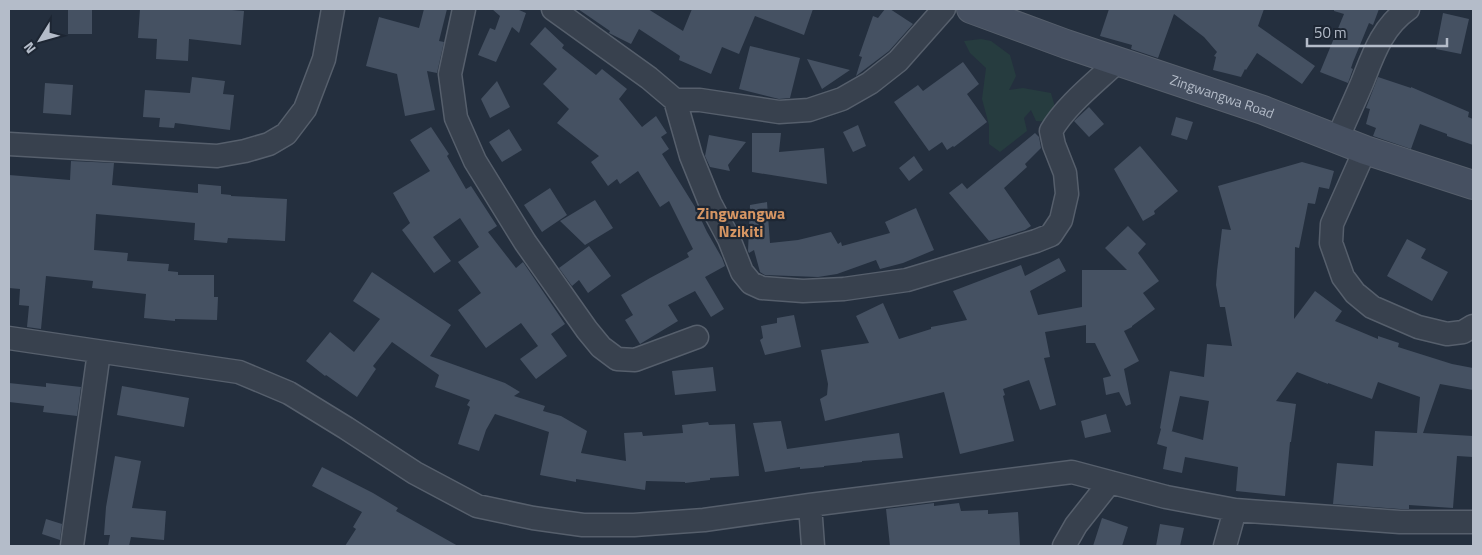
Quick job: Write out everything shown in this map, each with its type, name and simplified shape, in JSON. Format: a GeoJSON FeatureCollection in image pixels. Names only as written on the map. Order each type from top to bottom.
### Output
{"type":"FeatureCollection","features":[{"type":"Feature","properties":{"kind":"street"},"geometry":{"type":"LineString","coordinates":[[9,144],[217,156],[269,144],[286,134],[306,109],[324,59],[333,9]]}},
{"type":"Feature","properties":{"kind":"street"},"geometry":{"type":"LineString","coordinates":[[464,9],[450,74],[456,118],[475,161],[525,242],[601,347],[617,358],[635,360],[697,337]]}},
{"type":"Feature","properties":{"kind":"street"},"geometry":{"type":"LineString","coordinates":[[553,9],[650,78],[675,100],[691,156],[742,272],[751,283],[762,288],[803,291],[844,289],[907,280],[1051,235],[1061,220],[1067,194],[1065,172],[1054,145],[1051,131],[1057,120],[1118,61]]}},
{"type":"Feature","properties":{"kind":"street"},"geometry":{"type":"LineString","coordinates":[[675,100],[700,100],[778,112],[809,110],[842,99],[870,83],[898,61],[944,9]]}},
{"type":"Feature","properties":{"kind":"street","name":"Zingwangwa Road"},"geometry":{"type":"LineString","coordinates":[[971,9],[1066,44],[1263,110],[1337,140],[1473,185]]}},
{"type":"Feature","properties":{"kind":"street"},"geometry":{"type":"LineString","coordinates":[[1337,140],[1376,48],[1388,28],[1400,14],[1408,9]]}},
{"type":"Feature","properties":{"kind":"street"},"geometry":{"type":"LineString","coordinates":[[1366,150],[1332,224],[1331,243],[1343,277],[1355,293],[1372,307],[1418,327],[1447,334],[1463,332],[1473,326]]}},
{"type":"Feature","properties":{"kind":"street"},"geometry":{"type":"LineString","coordinates":[[9,338],[239,372],[289,393],[415,473],[477,506],[533,518],[583,525],[634,525],[704,520],[1072,472],[1166,497],[1235,510],[1400,522],[1473,522]]}},
{"type":"Feature","properties":{"kind":"street"},"geometry":{"type":"LineString","coordinates":[[72,546],[99,352]]}},
{"type":"Feature","properties":{"kind":"street"},"geometry":{"type":"LineString","coordinates":[[1064,546],[1076,525],[1110,482]]}},
{"type":"Feature","properties":{"kind":"street"},"geometry":{"type":"LineString","coordinates":[[810,505],[813,546]]}},
{"type":"Feature","properties":{"kind":"street"},"geometry":{"type":"LineString","coordinates":[[1225,546],[1235,510]]}},
{"type":"Feature","properties":{"kind":"green space"},"geometry":{"type":"Polygon","coordinates":[[[981,39],[991,41],[1010,55],[1016,76],[1009,90],[1023,88],[1051,93],[1055,107],[1050,122],[1036,121],[1031,110],[1024,118],[1027,131],[1000,152],[989,144],[989,125],[982,99],[986,68],[970,53],[964,41],[981,39]]]}},
{"type":"Feature","properties":{"kind":"building"},"geometry":{"type":"Polygon","coordinates":[[[68,9],[92,9],[92,34],[68,34],[68,9]]]}},
{"type":"Feature","properties":{"kind":"building"},"geometry":{"type":"Polygon","coordinates":[[[140,9],[232,9],[244,11],[241,45],[189,39],[188,61],[156,59],[157,39],[138,38],[140,9]]]}},
{"type":"Feature","properties":{"kind":"building"},"geometry":{"type":"Polygon","coordinates":[[[424,9],[447,9],[439,41],[444,42],[437,73],[427,71],[435,110],[405,116],[397,74],[366,66],[379,17],[419,28],[424,9]]]}},
{"type":"Feature","properties":{"kind":"building"},"geometry":{"type":"Polygon","coordinates":[[[492,9],[519,9],[526,13],[519,33],[512,27],[496,62],[478,55],[490,28],[495,30],[500,16],[492,9]]]}},
{"type":"Feature","properties":{"kind":"building"},"geometry":{"type":"Polygon","coordinates":[[[578,9],[648,9],[683,31],[692,9],[813,9],[804,35],[755,16],[739,54],[722,47],[711,74],[679,60],[680,56],[639,29],[631,44],[609,33],[610,31],[578,9]]]}},
{"type":"Feature","properties":{"kind":"building"},"geometry":{"type":"Polygon","coordinates":[[[885,9],[890,9],[913,24],[889,51],[856,76],[862,57],[859,56],[873,16],[878,18],[885,9]]]}},
{"type":"Feature","properties":{"kind":"building"},"geometry":{"type":"Polygon","coordinates":[[[1109,9],[1264,9],[1258,26],[1315,66],[1302,84],[1257,53],[1241,77],[1213,70],[1216,57],[1214,56],[1217,52],[1204,37],[1174,14],[1158,58],[1131,49],[1132,45],[1100,36],[1109,9]]]}},
{"type":"Feature","properties":{"kind":"building"},"geometry":{"type":"Polygon","coordinates":[[[1334,9],[1379,9],[1373,25],[1369,23],[1353,62],[1351,68],[1353,69],[1348,83],[1320,72],[1344,14],[1334,11],[1334,9]]]}},
{"type":"Feature","properties":{"kind":"building"},"geometry":{"type":"Polygon","coordinates":[[[1443,13],[1469,19],[1461,54],[1436,49],[1443,13]]]}},
{"type":"Feature","properties":{"kind":"building"},"geometry":{"type":"Polygon","coordinates":[[[545,27],[564,45],[562,48],[596,75],[602,69],[627,89],[619,99],[642,127],[656,116],[667,133],[661,137],[669,149],[662,154],[695,207],[725,266],[705,277],[724,309],[711,317],[695,291],[668,305],[678,321],[640,344],[625,320],[633,315],[621,295],[689,257],[687,253],[693,249],[669,201],[660,207],[638,171],[620,184],[617,179],[608,186],[591,162],[599,156],[557,123],[569,109],[543,84],[557,69],[530,44],[545,27]]]}},
{"type":"Feature","properties":{"kind":"building"},"geometry":{"type":"Polygon","coordinates":[[[750,46],[800,58],[790,98],[779,99],[739,89],[750,46]]]}},
{"type":"Feature","properties":{"kind":"building"},"geometry":{"type":"Polygon","coordinates":[[[807,59],[850,70],[822,89],[807,59]]]}},
{"type":"Feature","properties":{"kind":"building"},"geometry":{"type":"Polygon","coordinates":[[[963,62],[979,84],[967,94],[987,122],[954,147],[947,150],[942,142],[929,151],[894,102],[918,85],[923,91],[963,62]]]}},
{"type":"Feature","properties":{"kind":"building"},"geometry":{"type":"Polygon","coordinates":[[[192,77],[225,81],[223,94],[234,95],[230,130],[175,123],[174,128],[159,127],[160,118],[143,117],[145,90],[190,93],[192,77]]]}},
{"type":"Feature","properties":{"kind":"building"},"geometry":{"type":"Polygon","coordinates":[[[1378,77],[1411,87],[1469,112],[1468,117],[1473,119],[1473,145],[1420,124],[1411,149],[1373,136],[1376,128],[1366,124],[1370,109],[1366,108],[1378,77]]]}},
{"type":"Feature","properties":{"kind":"building"},"geometry":{"type":"Polygon","coordinates":[[[497,81],[510,107],[490,118],[481,99],[497,81]]]}},
{"type":"Feature","properties":{"kind":"building"},"geometry":{"type":"Polygon","coordinates":[[[45,83],[73,85],[71,115],[43,113],[45,83]]]}},
{"type":"Feature","properties":{"kind":"building"},"geometry":{"type":"Polygon","coordinates":[[[1089,107],[1104,124],[1089,137],[1074,121],[1089,107]]]}},
{"type":"Feature","properties":{"kind":"building"},"geometry":{"type":"Polygon","coordinates":[[[1176,117],[1193,122],[1187,140],[1171,135],[1176,117]]]}},
{"type":"Feature","properties":{"kind":"building"},"geometry":{"type":"Polygon","coordinates":[[[858,125],[866,146],[853,152],[843,132],[858,125]]]}},
{"type":"Feature","properties":{"kind":"building"},"geometry":{"type":"Polygon","coordinates":[[[431,127],[449,154],[447,156],[466,189],[471,186],[497,226],[488,232],[516,268],[523,262],[565,324],[551,334],[567,356],[536,379],[520,359],[538,346],[521,323],[486,348],[458,310],[481,293],[458,262],[479,247],[460,218],[433,237],[451,261],[434,273],[402,230],[410,223],[393,193],[430,171],[410,140],[431,127]]]}},
{"type":"Feature","properties":{"kind":"building"},"geometry":{"type":"Polygon","coordinates":[[[509,129],[522,150],[502,162],[489,142],[509,129]]]}},
{"type":"Feature","properties":{"kind":"building"},"geometry":{"type":"Polygon","coordinates":[[[752,133],[781,133],[779,152],[824,148],[827,184],[752,172],[752,133]]]}},
{"type":"Feature","properties":{"kind":"building"},"geometry":{"type":"Polygon","coordinates":[[[1035,133],[1039,137],[1041,148],[1025,164],[1027,167],[1004,188],[1031,226],[1025,230],[989,241],[949,193],[962,183],[967,189],[1035,133]]]}},
{"type":"Feature","properties":{"kind":"building"},"geometry":{"type":"Polygon","coordinates":[[[709,135],[746,142],[728,165],[730,171],[710,167],[705,156],[709,135]]]}},
{"type":"Feature","properties":{"kind":"building"},"geometry":{"type":"Polygon","coordinates":[[[1140,146],[1178,191],[1154,211],[1155,214],[1143,221],[1114,169],[1140,146]]]}},
{"type":"Feature","properties":{"kind":"building"},"geometry":{"type":"Polygon","coordinates":[[[914,156],[923,170],[909,181],[899,168],[914,156]]]}},
{"type":"Feature","properties":{"kind":"building"},"geometry":{"type":"Polygon","coordinates":[[[71,161],[114,163],[112,185],[198,193],[198,184],[221,186],[221,194],[231,196],[287,199],[285,241],[228,238],[227,243],[194,240],[195,223],[96,214],[94,250],[128,253],[127,261],[169,264],[168,271],[178,272],[178,275],[214,275],[214,297],[218,297],[217,320],[175,319],[175,321],[144,318],[146,294],[92,288],[93,281],[46,276],[41,329],[27,327],[29,306],[19,305],[20,289],[9,288],[9,175],[70,180],[71,161]]]}},
{"type":"Feature","properties":{"kind":"building"},"geometry":{"type":"Polygon","coordinates":[[[1302,162],[1334,171],[1329,189],[1319,187],[1315,204],[1308,203],[1299,248],[1295,247],[1294,319],[1315,291],[1342,311],[1335,321],[1378,339],[1378,336],[1399,343],[1398,347],[1452,364],[1473,368],[1473,390],[1440,384],[1423,433],[1473,436],[1473,457],[1457,456],[1453,508],[1409,505],[1409,509],[1400,509],[1333,504],[1337,463],[1373,466],[1375,431],[1417,433],[1420,397],[1378,382],[1372,399],[1297,372],[1276,401],[1296,404],[1285,496],[1236,491],[1238,467],[1185,457],[1182,473],[1163,469],[1167,447],[1157,444],[1170,371],[1204,377],[1207,344],[1232,346],[1225,307],[1220,307],[1216,285],[1222,229],[1231,230],[1218,186],[1302,162]],[[1180,396],[1171,431],[1203,440],[1209,401],[1180,396]]]}},
{"type":"Feature","properties":{"kind":"building"},"geometry":{"type":"Polygon","coordinates":[[[550,188],[567,215],[542,232],[524,205],[550,188]]]}},
{"type":"Feature","properties":{"kind":"building"},"geometry":{"type":"Polygon","coordinates":[[[595,200],[613,228],[585,245],[560,221],[595,200]]]}},
{"type":"Feature","properties":{"kind":"building"},"geometry":{"type":"Polygon","coordinates":[[[767,202],[770,243],[798,240],[831,232],[838,244],[841,242],[842,246],[890,233],[885,222],[916,208],[934,250],[903,263],[880,269],[876,260],[837,274],[818,277],[765,275],[760,272],[754,250],[749,253],[748,251],[750,205],[767,202]]]}},
{"type":"Feature","properties":{"kind":"building"},"geometry":{"type":"Polygon","coordinates":[[[1128,226],[1146,244],[1138,253],[1159,281],[1143,293],[1155,309],[1124,331],[1139,361],[1124,369],[1131,404],[1126,406],[1119,392],[1106,395],[1103,378],[1111,376],[1095,343],[1086,343],[1086,325],[1045,332],[1050,357],[1044,358],[1056,405],[1040,410],[1029,380],[1003,389],[1014,441],[960,454],[944,392],[825,421],[820,399],[827,395],[828,384],[821,350],[869,343],[856,316],[883,303],[899,339],[931,329],[931,327],[967,320],[953,291],[1021,265],[1025,276],[1059,258],[1066,271],[1030,291],[1038,315],[1082,307],[1082,270],[1127,270],[1105,248],[1128,226]]]}},
{"type":"Feature","properties":{"kind":"building"},"geometry":{"type":"Polygon","coordinates":[[[1407,239],[1426,249],[1421,258],[1448,272],[1432,301],[1387,276],[1407,239]]]}},
{"type":"Feature","properties":{"kind":"building"},"geometry":{"type":"Polygon","coordinates":[[[589,246],[611,276],[588,293],[579,280],[572,286],[559,268],[589,246]]]}},
{"type":"Feature","properties":{"kind":"building"},"geometry":{"type":"Polygon","coordinates":[[[372,272],[451,325],[430,356],[505,383],[520,392],[514,396],[545,406],[543,411],[561,416],[587,431],[581,453],[626,461],[624,433],[642,432],[643,436],[683,433],[682,425],[708,422],[709,425],[735,424],[739,476],[710,478],[710,480],[685,483],[646,481],[645,490],[576,479],[576,482],[540,475],[549,432],[495,414],[486,430],[479,451],[458,444],[470,407],[467,405],[470,400],[435,387],[439,375],[392,342],[373,366],[376,369],[357,397],[306,361],[330,332],[354,352],[380,319],[353,301],[372,272]]]}},
{"type":"Feature","properties":{"kind":"building"},"geometry":{"type":"Polygon","coordinates":[[[794,315],[801,347],[765,355],[760,340],[763,338],[761,326],[777,323],[777,318],[794,315]]]}},
{"type":"Feature","properties":{"kind":"building"},"geometry":{"type":"Polygon","coordinates":[[[713,367],[716,391],[675,395],[672,371],[713,367]]]}},
{"type":"Feature","properties":{"kind":"building"},"geometry":{"type":"Polygon","coordinates":[[[9,383],[46,387],[46,383],[81,387],[77,416],[43,412],[44,406],[9,402],[9,383]]]}},
{"type":"Feature","properties":{"kind":"building"},"geometry":{"type":"Polygon","coordinates":[[[122,386],[189,398],[184,427],[117,415],[122,386]]]}},
{"type":"Feature","properties":{"kind":"building"},"geometry":{"type":"Polygon","coordinates":[[[1106,414],[1111,432],[1085,438],[1081,421],[1106,414]]]}},
{"type":"Feature","properties":{"kind":"building"},"geometry":{"type":"Polygon","coordinates":[[[781,421],[787,449],[899,433],[903,458],[765,472],[753,423],[781,421]]]}},
{"type":"Feature","properties":{"kind":"building"},"geometry":{"type":"Polygon","coordinates":[[[115,456],[141,461],[132,508],[166,511],[164,540],[131,537],[129,546],[108,546],[110,535],[104,535],[106,507],[115,456]]]}},
{"type":"Feature","properties":{"kind":"building"},"geometry":{"type":"Polygon","coordinates":[[[322,467],[373,493],[398,508],[396,511],[458,546],[345,546],[356,529],[353,527],[362,512],[312,486],[322,467]]]}},
{"type":"Feature","properties":{"kind":"building"},"geometry":{"type":"Polygon","coordinates":[[[934,503],[934,506],[959,503],[961,511],[988,510],[988,514],[1018,512],[1020,546],[890,546],[886,509],[934,503]]]}},
{"type":"Feature","properties":{"kind":"building"},"geometry":{"type":"Polygon","coordinates":[[[1102,518],[1128,527],[1122,546],[1093,546],[1102,518]]]}},
{"type":"Feature","properties":{"kind":"building"},"geometry":{"type":"Polygon","coordinates":[[[46,519],[62,524],[60,540],[42,534],[46,519]]]}},
{"type":"Feature","properties":{"kind":"building"},"geometry":{"type":"Polygon","coordinates":[[[1160,524],[1184,528],[1180,546],[1156,546],[1160,524]]]}},
{"type":"Feature","properties":{"kind":"district","name":"Zingwangwa Nzikiti"},"geometry":{"type":"Point","coordinates":[741,222]}}]}
